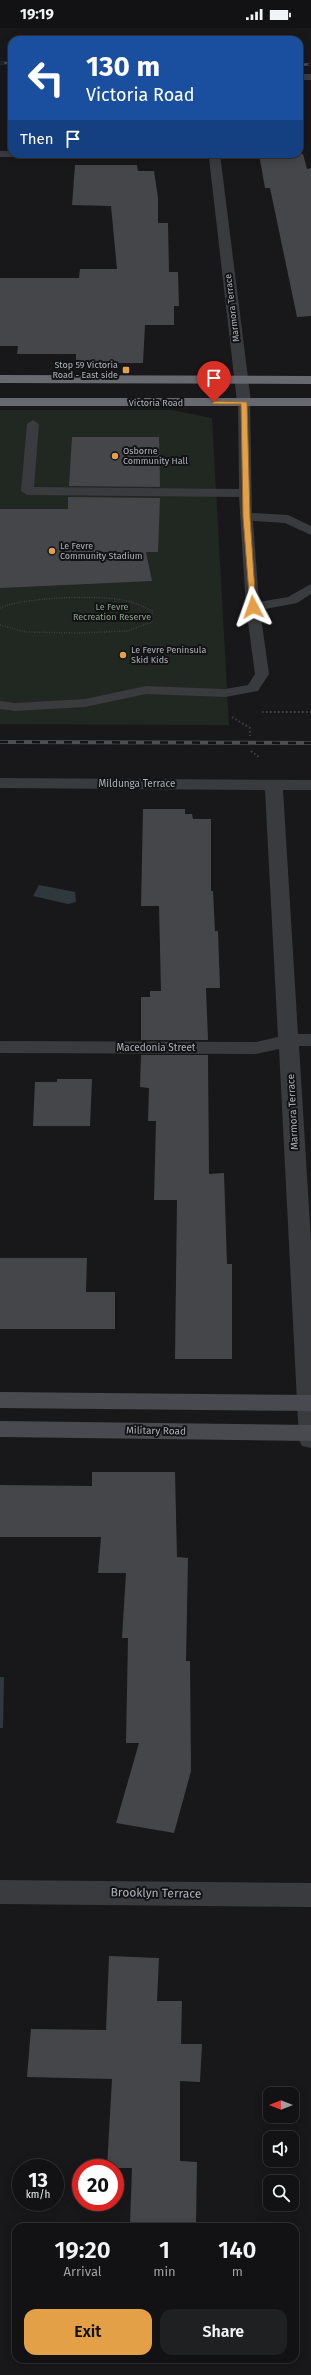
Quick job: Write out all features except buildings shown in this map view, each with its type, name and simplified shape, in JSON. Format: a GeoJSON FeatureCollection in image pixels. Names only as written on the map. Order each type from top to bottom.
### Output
{"type":"FeatureCollection","features":[{"type":"Feature","properties":{"kind":"highway"},"geometry":{"type":"LineString","coordinates":[[0,379],[311,380]]}},
{"type":"Feature","properties":{"kind":"highway","name":"Victoria Road"},"geometry":{"type":"LineString","coordinates":[[0,402],[311,402]]}},
{"type":"Feature","properties":{"kind":"street","name":"Marmora Terrace"},"geometry":{"type":"LineString","coordinates":[[214,158],[240,379],[244,402]]}},
{"type":"Feature","properties":{"kind":"street","name":"Mildunga Terrace"},"geometry":{"type":"LineString","coordinates":[[0,783],[311,785]]}},
{"type":"Feature","properties":{"kind":"street","name":"Marmora Terrace"},"geometry":{"type":"LineString","coordinates":[[274,784],[290,1040],[311,1440]]}},
{"type":"Feature","properties":{"kind":"street","name":"Macedonia Street"},"geometry":{"type":"LineString","coordinates":[[0,1047],[256,1048],[290,1040],[311,1040]]}},
{"type":"Feature","properties":{"kind":"street"},"geometry":{"type":"LineString","coordinates":[[0,1400],[310,1403]]}},
{"type":"Feature","properties":{"kind":"street","name":"Military Road"},"geometry":{"type":"LineString","coordinates":[[0,1429],[311,1433]]}},
{"type":"Feature","properties":{"kind":"street","name":"Brooklyn Terrace"},"geometry":{"type":"LineString","coordinates":[[0,1892],[311,1895]]}},
{"type":"Feature","properties":{"kind":"lane","name":"Marmora Terrace"},"geometry":{"type":"LineString","coordinates":[[0,705],[15,707],[85,703],[146,690],[225,693],[253,688],[262,674],[253,607],[246,517],[247,493],[244,402]]}},
{"type":"Feature","properties":{"kind":"lane"},"geometry":{"type":"LineString","coordinates":[[33,424],[27,491],[247,493]]}},
{"type":"Feature","properties":{"kind":"lane"},"geometry":{"type":"LineString","coordinates":[[246,517],[288,519],[311,532]]}},
{"type":"Feature","properties":{"kind":"lane"},"geometry":{"type":"LineString","coordinates":[[253,607],[292,600],[311,588]]}},
{"type":"Feature","properties":{"kind":"path"},"geometry":{"type":"LineString","coordinates":[[0,608],[3,605],[25,600],[120,600],[140,604],[152,611],[152,622],[127,631],[26,632],[0,625]]}},
{"type":"Feature","properties":{"kind":"path"},"geometry":{"type":"LineString","coordinates":[[260,712],[311,712]]}},
{"type":"Feature","properties":{"kind":"path"},"geometry":{"type":"LineString","coordinates":[[230,716],[250,728],[250,736]]}},
{"type":"Feature","properties":{"kind":"green space","name":"Le Fevre Recreation Reserve"},"geometry":{"type":"Polygon","coordinates":[[[0,410],[172,410],[212,418],[229,725],[0,724],[0,410]]]}},
{"type":"Feature","properties":{"kind":"shaded area"},"geometry":{"type":"Polygon","coordinates":[[[39,885],[75,892],[76,902],[68,904],[33,896],[39,885]]]}},
{"type":"Feature","properties":{"kind":"shaded area"},"geometry":{"type":"Polygon","coordinates":[[[0,1677],[4,1677],[3,1728],[0,1728],[0,1677]]]}},
{"type":"Feature","properties":{"kind":"railway"},"geometry":{"type":"LineString","coordinates":[[0,63],[8,63]]}},
{"type":"Feature","properties":{"kind":"railway"},"geometry":{"type":"LineString","coordinates":[[303,65],[311,64]]}},
{"type":"Feature","properties":{"kind":"railway"},"geometry":{"type":"LineString","coordinates":[[0,742],[311,743]]}},
{"type":"Feature","properties":{"kind":"place","name":"Stop 59 Victoria Road - East side"},"geometry":{"type":"Point","coordinates":[126,370]}},
{"type":"Feature","properties":{"kind":"place","name":"Osborne Community Hall"},"geometry":{"type":"Point","coordinates":[115,456]}},
{"type":"Feature","properties":{"kind":"place","name":"Le Fevre Community Stadium"},"geometry":{"type":"Point","coordinates":[52,551]}},
{"type":"Feature","properties":{"kind":"place","name":"Le Fevre Peninsula Skid Kids"},"geometry":{"type":"Point","coordinates":[123,655]}},
{"type":"Feature","properties":{"kind":"route"},"geometry":{"type":"LineString","coordinates":[[214,402],[244,402],[247,493],[246,517],[253,607]]}}]}
